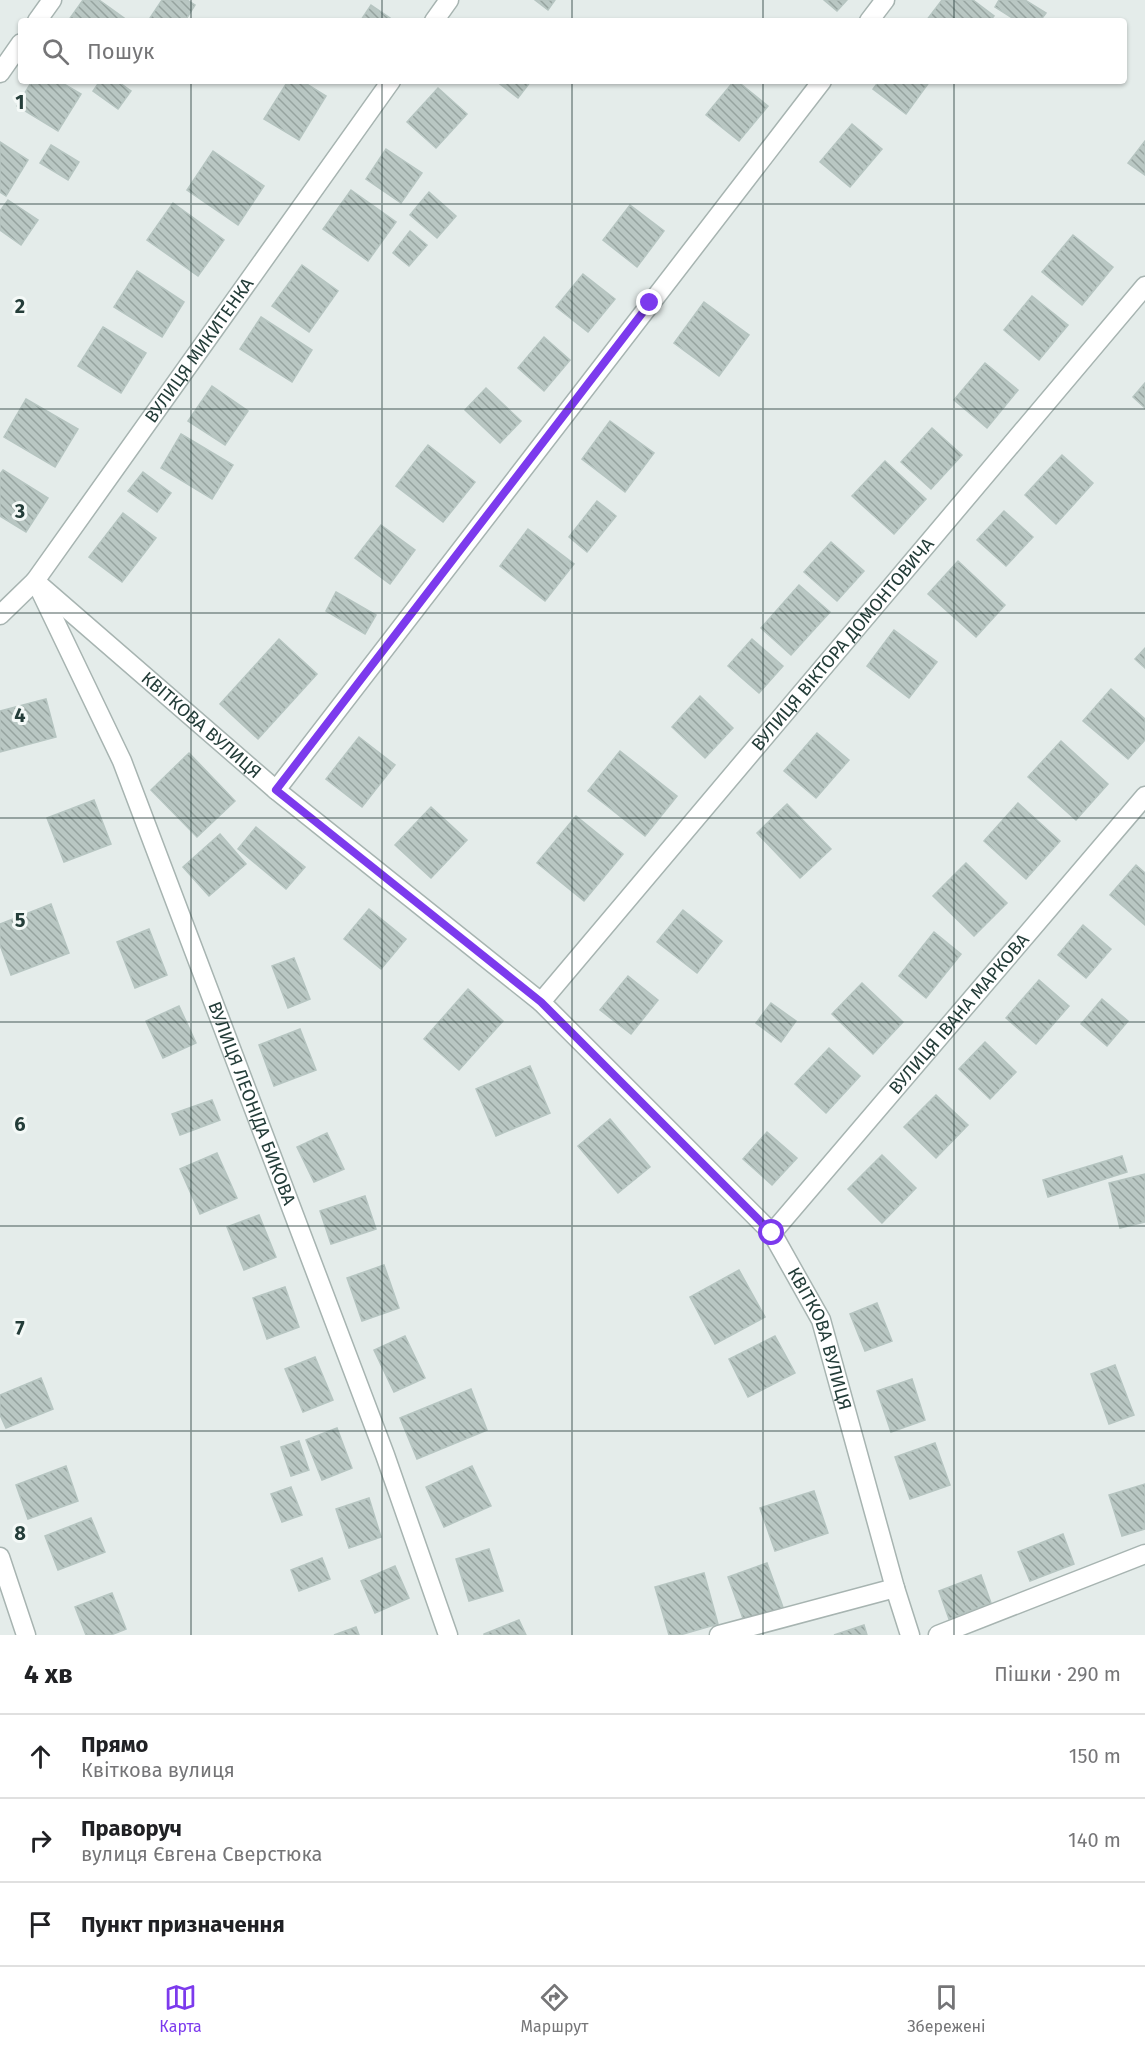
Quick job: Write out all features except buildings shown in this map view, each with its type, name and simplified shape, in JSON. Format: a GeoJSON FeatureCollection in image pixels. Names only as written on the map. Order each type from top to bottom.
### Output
{"type":"FeatureCollection","features":[{"type":"Feature","properties":{"kind":"street"},"geometry":{"type":"LineString","coordinates":[[39,18],[52,0]]}},
{"type":"Feature","properties":{"kind":"street"},"geometry":{"type":"LineString","coordinates":[[436,18],[449,0]]}},
{"type":"Feature","properties":{"kind":"street"},"geometry":{"type":"LineString","coordinates":[[871,18],[885,0]]}},
{"type":"Feature","properties":{"kind":"street"},"geometry":{"type":"LineString","coordinates":[[0,73],[18,47]]}},
{"type":"Feature","properties":{"kind":"street","name":"ВУЛИЦЯ МИКИТЕНКА"},"geometry":{"type":"LineString","coordinates":[[0,615],[35,581],[389,84]]}},
{"type":"Feature","properties":{"kind":"street"},"geometry":{"type":"LineString","coordinates":[[276,790],[820,84]]}},
{"type":"Feature","properties":{"kind":"street","name":"ВУЛИЦЯ ВІКТОРА ДОМОНТОВИЧА"},"geometry":{"type":"LineString","coordinates":[[541,1002],[1145,286]]}},
{"type":"Feature","properties":{"kind":"street","name":"КВІТКОВА ВУЛИЦЯ"},"geometry":{"type":"LineString","coordinates":[[35,581],[276,790],[541,1002],[772,1233],[821,1320],[910,1635]]}},
{"type":"Feature","properties":{"kind":"street","name":"ВУЛИЦЯ ЛЕОНІДА БИКОВА"},"geometry":{"type":"LineString","coordinates":[[35,581],[123,761],[384,1455],[448,1635]]}},
{"type":"Feature","properties":{"kind":"street","name":"ВУЛИЦЯ ІВАНА МАРКОВА"},"geometry":{"type":"LineString","coordinates":[[772,1233],[1145,796]]}},
{"type":"Feature","properties":{"kind":"street"},"geometry":{"type":"LineString","coordinates":[[938,1635],[1145,1554]]}},
{"type":"Feature","properties":{"kind":"street"},"geometry":{"type":"LineString","coordinates":[[0,1557],[26,1635]]}},
{"type":"Feature","properties":{"kind":"street"},"geometry":{"type":"LineString","coordinates":[[719,1635],[895,1588]]}},
{"type":"Feature","properties":{"kind":"route"},"geometry":{"type":"LineString","coordinates":[[650,303],[276,790],[541,1002],[772,1233]]}}]}
